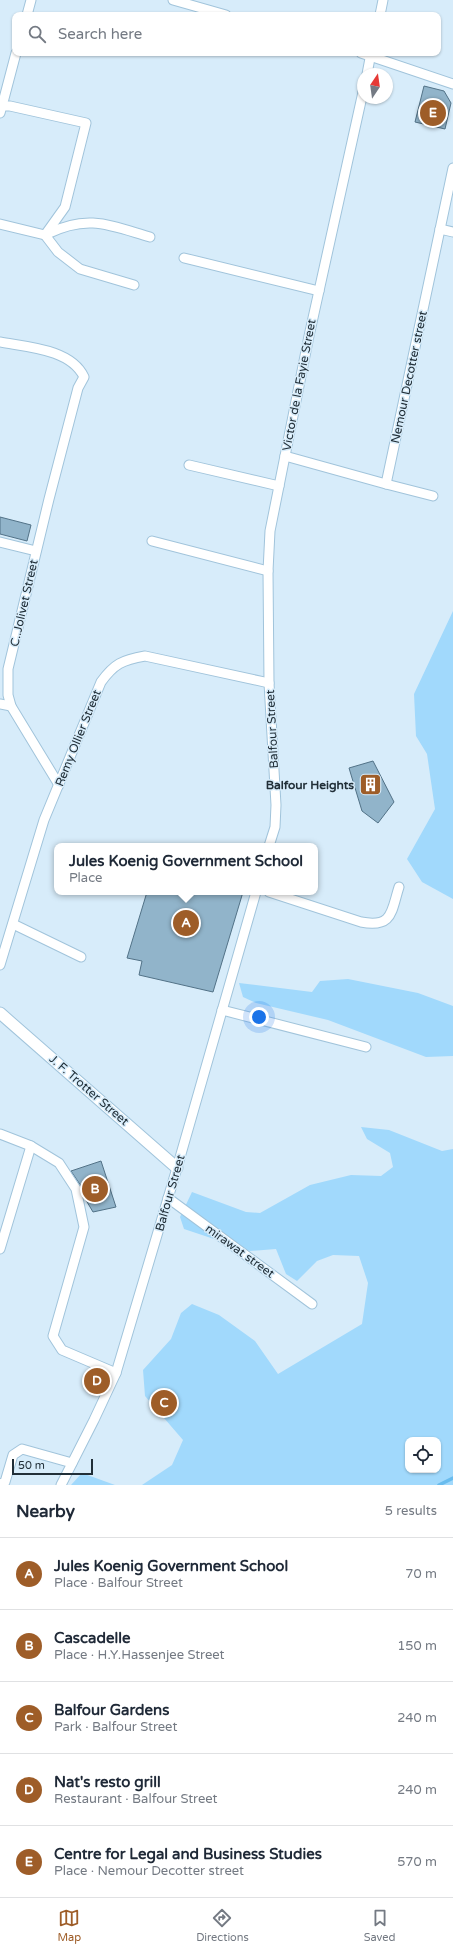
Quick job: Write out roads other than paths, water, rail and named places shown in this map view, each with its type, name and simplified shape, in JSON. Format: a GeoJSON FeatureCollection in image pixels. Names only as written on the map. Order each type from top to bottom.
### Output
{"type":"FeatureCollection","features":[{"type":"Feature","properties":{"kind":"street"},"geometry":{"type":"LineString","coordinates":[[28,12],[31,0]]}},
{"type":"Feature","properties":{"kind":"street"},"geometry":{"type":"LineString","coordinates":[[173,0],[215,12]]}},
{"type":"Feature","properties":{"kind":"street"},"geometry":{"type":"LineString","coordinates":[[381,12],[383,0]]}},
{"type":"Feature","properties":{"kind":"street"},"geometry":{"type":"LineString","coordinates":[[1,110],[15,56]]}},
{"type":"Feature","properties":{"kind":"street"},"geometry":{"type":"LineString","coordinates":[[368,68],[370,56]]}},
{"type":"Feature","properties":{"kind":"street"},"geometry":{"type":"LineString","coordinates":[[376,56],[453,84]]}},
{"type":"Feature","properties":{"kind":"street","name":"Victor de la Fayie Street"},"geometry":{"type":"LineString","coordinates":[[269,683],[268,571],[270,531],[319,291],[360,104]]}},
{"type":"Feature","properties":{"kind":"street"},"geometry":{"type":"LineString","coordinates":[[1,110],[10,106],[86,123],[65,207],[45,235]]}},
{"type":"Feature","properties":{"kind":"street","name":"Nemour Decotter street"},"geometry":{"type":"LineString","coordinates":[[386,484],[453,168]]}},
{"type":"Feature","properties":{"kind":"street"},"geometry":{"type":"LineString","coordinates":[[45,235],[61,227],[84,222],[109,225],[150,236]]}},
{"type":"Feature","properties":{"kind":"street"},"geometry":{"type":"LineString","coordinates":[[0,224],[45,235],[58,252],[80,269],[134,285]]}},
{"type":"Feature","properties":{"kind":"street"},"geometry":{"type":"LineString","coordinates":[[440,229],[453,232]]}},
{"type":"Feature","properties":{"kind":"street"},"geometry":{"type":"LineString","coordinates":[[184,258],[319,291]]}},
{"type":"Feature","properties":{"kind":"street","name":"C..Jolivet Street"},"geometry":{"type":"LineString","coordinates":[[0,342],[55,354],[70,361],[80,369],[84,377],[78,388],[8,669],[8,695],[12,706],[59,784]]}},
{"type":"Feature","properties":{"kind":"street"},"geometry":{"type":"LineString","coordinates":[[285,456],[433,496]]}},
{"type":"Feature","properties":{"kind":"street"},"geometry":{"type":"LineString","coordinates":[[189,465],[279,486]]}},
{"type":"Feature","properties":{"kind":"street"},"geometry":{"type":"LineString","coordinates":[[152,541],[268,571]]}},
{"type":"Feature","properties":{"kind":"street"},"geometry":{"type":"LineString","coordinates":[[0,542],[36,552]]}},
{"type":"Feature","properties":{"kind":"street","name":"Remy Ollier Street"},"geometry":{"type":"LineString","coordinates":[[0,966],[44,820],[100,682],[111,668],[126,659],[145,656],[269,683]]}},
{"type":"Feature","properties":{"kind":"street","name":"Balfour Street"},"geometry":{"type":"LineString","coordinates":[[269,683],[276,805],[274,827],[270,843]]}},
{"type":"Feature","properties":{"kind":"street"},"geometry":{"type":"LineString","coordinates":[[0,704],[12,706]]}},
{"type":"Feature","properties":{"kind":"street"},"geometry":{"type":"LineString","coordinates":[[278,895],[361,922],[374,924],[385,922],[391,914],[399,887]]}},
{"type":"Feature","properties":{"kind":"street","name":"Balfour Street"},"geometry":{"type":"LineString","coordinates":[[61,1485],[116,1373],[177,1168],[255,895]]}},
{"type":"Feature","properties":{"kind":"street"},"geometry":{"type":"LineString","coordinates":[[13,924],[81,957]]}},
{"type":"Feature","properties":{"kind":"street"},"geometry":{"type":"LineString","coordinates":[[222,1010],[366,1047]]}},
{"type":"Feature","properties":{"kind":"street","name":"J. F. Trotter Street"},"geometry":{"type":"LineString","coordinates":[[0,1013],[177,1168]]}},
{"type":"Feature","properties":{"kind":"street"},"geometry":{"type":"LineString","coordinates":[[0,1134],[31,1146],[59,1163],[76,1190],[84,1227],[53,1336],[62,1350],[116,1373]]}},
{"type":"Feature","properties":{"kind":"street"},"geometry":{"type":"LineString","coordinates":[[0,1249],[31,1146]]}},
{"type":"Feature","properties":{"kind":"street","name":"mirawat street"},"geometry":{"type":"LineString","coordinates":[[168,1198],[312,1304]]}},
{"type":"Feature","properties":{"kind":"street"},"geometry":{"type":"LineString","coordinates":[[0,1484],[5,1482],[13,1455],[22,1449],[72,1463]]}},
{"type":"Feature","properties":{"kind":"waterway"},"geometry":{"type":"LineString","coordinates":[[439,1485],[453,1478]]}},
{"type":"Feature","properties":{"kind":"place","name":"Centre for Legal and Business Studies"},"geometry":{"type":"Point","coordinates":[433,113]}},
{"type":"Feature","properties":{"kind":"place","name":"Balfour Heights"},"geometry":{"type":"Point","coordinates":[370,785]}},
{"type":"Feature","properties":{"kind":"place","name":"Jules Koenig Government School"},"geometry":{"type":"Point","coordinates":[186,923]}},
{"type":"Feature","properties":{"kind":"place","name":"Cascadelle"},"geometry":{"type":"Point","coordinates":[95,1189]}},
{"type":"Feature","properties":{"kind":"place","name":"Nat's resto grill"},"geometry":{"type":"Point","coordinates":[97,1381]}},
{"type":"Feature","properties":{"kind":"place","name":"Balfour Gardens"},"geometry":{"type":"Point","coordinates":[164,1403]}}]}
